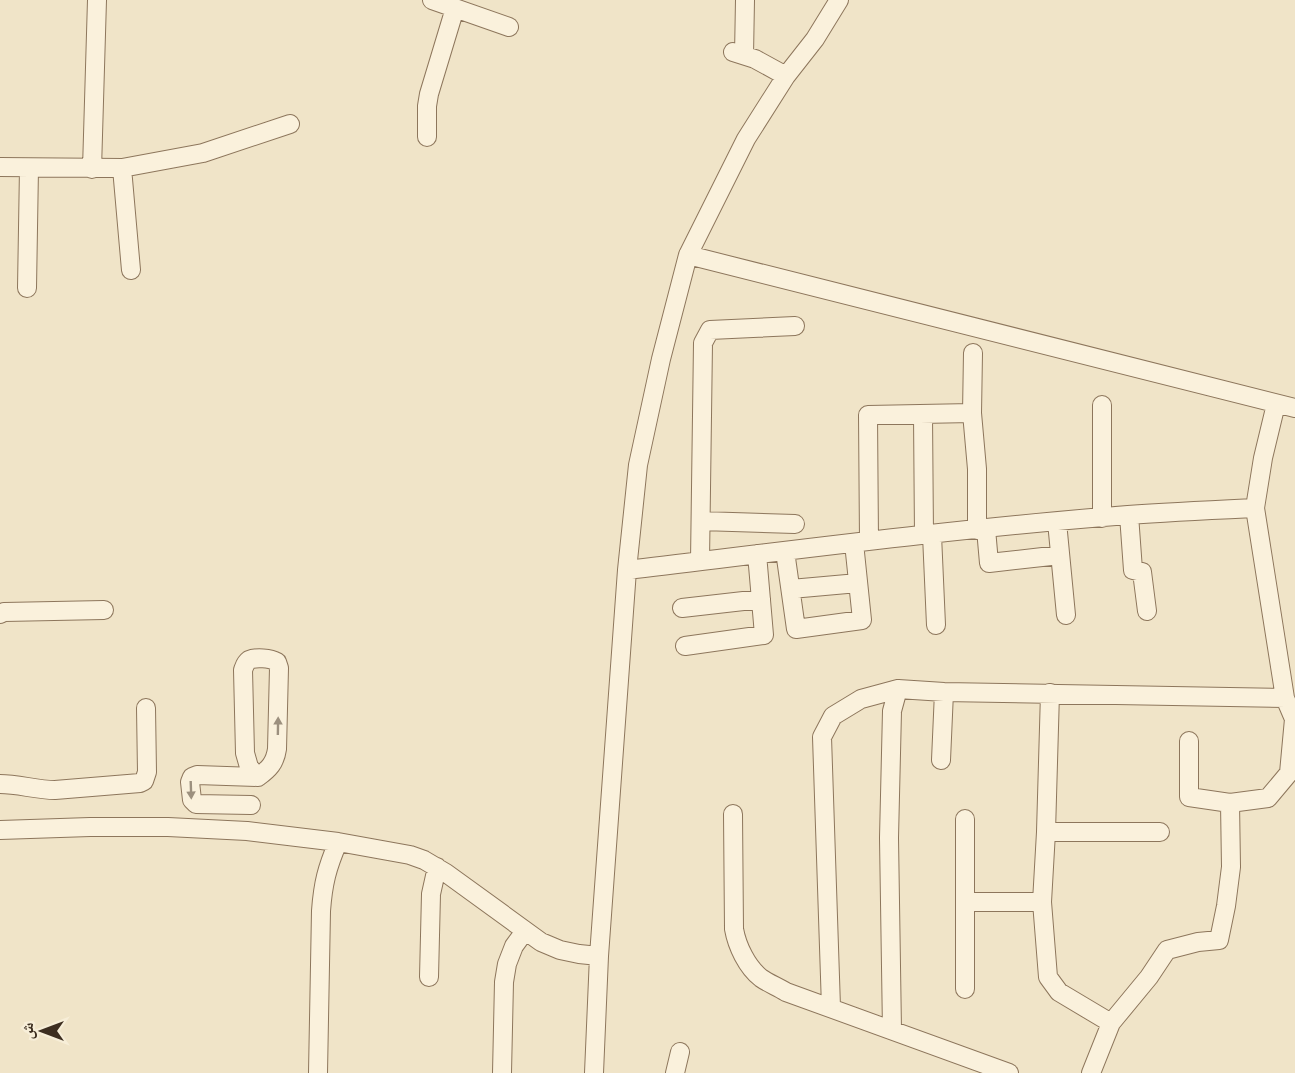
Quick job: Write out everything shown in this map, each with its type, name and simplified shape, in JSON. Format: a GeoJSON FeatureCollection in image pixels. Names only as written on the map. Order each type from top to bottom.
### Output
{"type":"FeatureCollection","features":[{"type":"Feature","properties":{"kind":"lane"},"geometry":{"type":"LineString","coordinates":[[92,169],[97,0]]}},
{"type":"Feature","properties":{"kind":"lane"},"geometry":{"type":"LineString","coordinates":[[432,0],[509,27]]}},
{"type":"Feature","properties":{"kind":"lane"},"geometry":{"type":"LineString","coordinates":[[745,0],[738,53],[755,59],[786,76]]}},
{"type":"Feature","properties":{"kind":"lane"},"geometry":{"type":"LineString","coordinates":[[594,1073],[599,956],[627,570],[638,465],[661,359],[688,255],[746,139],[839,0]]}},
{"type":"Feature","properties":{"kind":"lane"},"geometry":{"type":"LineString","coordinates":[[427,137],[429,94],[455,8]]}},
{"type":"Feature","properties":{"kind":"lane"},"geometry":{"type":"LineString","coordinates":[[0,167],[122,168],[203,153],[290,124]]}},
{"type":"Feature","properties":{"kind":"lane"},"geometry":{"type":"LineString","coordinates":[[27,288],[29,168]]}},
{"type":"Feature","properties":{"kind":"lane"},"geometry":{"type":"LineString","coordinates":[[122,168],[130,270]]}},
{"type":"Feature","properties":{"kind":"lane"},"geometry":{"type":"LineString","coordinates":[[688,255],[1295,408]]}},
{"type":"Feature","properties":{"kind":"lane"},"geometry":{"type":"LineString","coordinates":[[700,561],[703,343],[710,330],[795,326]]}},
{"type":"Feature","properties":{"kind":"lane"},"geometry":{"type":"LineString","coordinates":[[973,353],[972,413],[981,529],[989,563],[1060,555]]}},
{"type":"Feature","properties":{"kind":"lane"},"geometry":{"type":"LineString","coordinates":[[1190,741],[1190,796],[1230,803],[1268,798],[1289,773],[1294,719],[1285,698],[1255,508],[1263,458],[1276,404]]}},
{"type":"Feature","properties":{"kind":"lane"},"geometry":{"type":"LineString","coordinates":[[1102,405],[1102,518]]}},
{"type":"Feature","properties":{"kind":"lane"},"geometry":{"type":"LineString","coordinates":[[785,551],[796,629],[862,620],[858,583],[868,415],[972,413]]}},
{"type":"Feature","properties":{"kind":"lane"},"geometry":{"type":"LineString","coordinates":[[923,415],[928,535],[936,625]]}},
{"type":"Feature","properties":{"kind":"lane"},"geometry":{"type":"LineString","coordinates":[[627,570],[981,529],[1129,515],[1255,508]]}},
{"type":"Feature","properties":{"kind":"lane"},"geometry":{"type":"LineString","coordinates":[[1129,515],[1133,570],[1143,572],[1147,610]]}},
{"type":"Feature","properties":{"kind":"lane"},"geometry":{"type":"LineString","coordinates":[[701,521],[795,524]]}},
{"type":"Feature","properties":{"kind":"lane"},"geometry":{"type":"LineString","coordinates":[[1057,522],[1066,615]]}},
{"type":"Feature","properties":{"kind":"lane"},"geometry":{"type":"LineString","coordinates":[[685,646],[764,635],[757,554]]}},
{"type":"Feature","properties":{"kind":"lane"},"geometry":{"type":"LineString","coordinates":[[791,589],[858,583]]}},
{"type":"Feature","properties":{"kind":"lane"},"geometry":{"type":"LineString","coordinates":[[682,608],[761,599]]}},
{"type":"Feature","properties":{"kind":"lane"},"geometry":{"type":"LineString","coordinates":[[0,614],[4,612],[104,610]]}},
{"type":"Feature","properties":{"kind":"lane"},"geometry":{"type":"LineString","coordinates":[[247,831],[258,777],[272,765],[276,758],[279,668],[277,662],[271,659],[249,660],[243,670],[245,753],[249,767],[258,777]]}},
{"type":"Feature","properties":{"kind":"lane"},"geometry":{"type":"LineString","coordinates":[[831,1007],[822,737],[833,716],[861,699],[898,689],[944,692],[1285,698]]}},
{"type":"Feature","properties":{"kind":"lane"},"geometry":{"type":"LineString","coordinates":[[892,1030],[889,838],[892,711],[898,689]]}},
{"type":"Feature","properties":{"kind":"lane"},"geometry":{"type":"LineString","coordinates":[[941,760],[944,692]]}},
{"type":"Feature","properties":{"kind":"lane"},"geometry":{"type":"LineString","coordinates":[[1050,693],[1042,902],[1048,977],[1059,992],[1111,1023]]}},
{"type":"Feature","properties":{"kind":"lane"},"geometry":{"type":"LineString","coordinates":[[0,784],[55,790],[144,781],[147,772],[146,708]]}},
{"type":"Feature","properties":{"kind":"lane"},"geometry":{"type":"LineString","coordinates":[[251,805],[196,804],[191,797],[190,780],[197,775],[258,777]]}},
{"type":"Feature","properties":{"kind":"lane"},"geometry":{"type":"LineString","coordinates":[[1091,1073],[1111,1023],[1149,977],[1167,950],[1198,942],[1219,940],[1231,867],[1230,803]]}},
{"type":"Feature","properties":{"kind":"lane"},"geometry":{"type":"LineString","coordinates":[[733,814],[734,929],[747,962],[760,977],[786,992],[1009,1073]]}},
{"type":"Feature","properties":{"kind":"lane"},"geometry":{"type":"LineString","coordinates":[[965,819],[965,990]]}},
{"type":"Feature","properties":{"kind":"lane"},"geometry":{"type":"LineString","coordinates":[[0,830],[157,827],[247,831],[338,842],[410,855],[437,867],[542,942],[560,950],[599,956]]}},
{"type":"Feature","properties":{"kind":"lane"},"geometry":{"type":"LineString","coordinates":[[1046,832],[1160,832]]}},
{"type":"Feature","properties":{"kind":"lane"},"geometry":{"type":"LineString","coordinates":[[318,1073],[321,911],[328,865],[338,842]]}},
{"type":"Feature","properties":{"kind":"lane"},"geometry":{"type":"LineString","coordinates":[[429,977],[431,894],[437,867]]}},
{"type":"Feature","properties":{"kind":"lane"},"geometry":{"type":"LineString","coordinates":[[966,902],[1042,902]]}},
{"type":"Feature","properties":{"kind":"lane"},"geometry":{"type":"LineString","coordinates":[[502,1073],[504,982],[507,964],[514,946],[525,931]]}},
{"type":"Feature","properties":{"kind":"lane"},"geometry":{"type":"LineString","coordinates":[[675,1073],[680,1052]]}}]}
